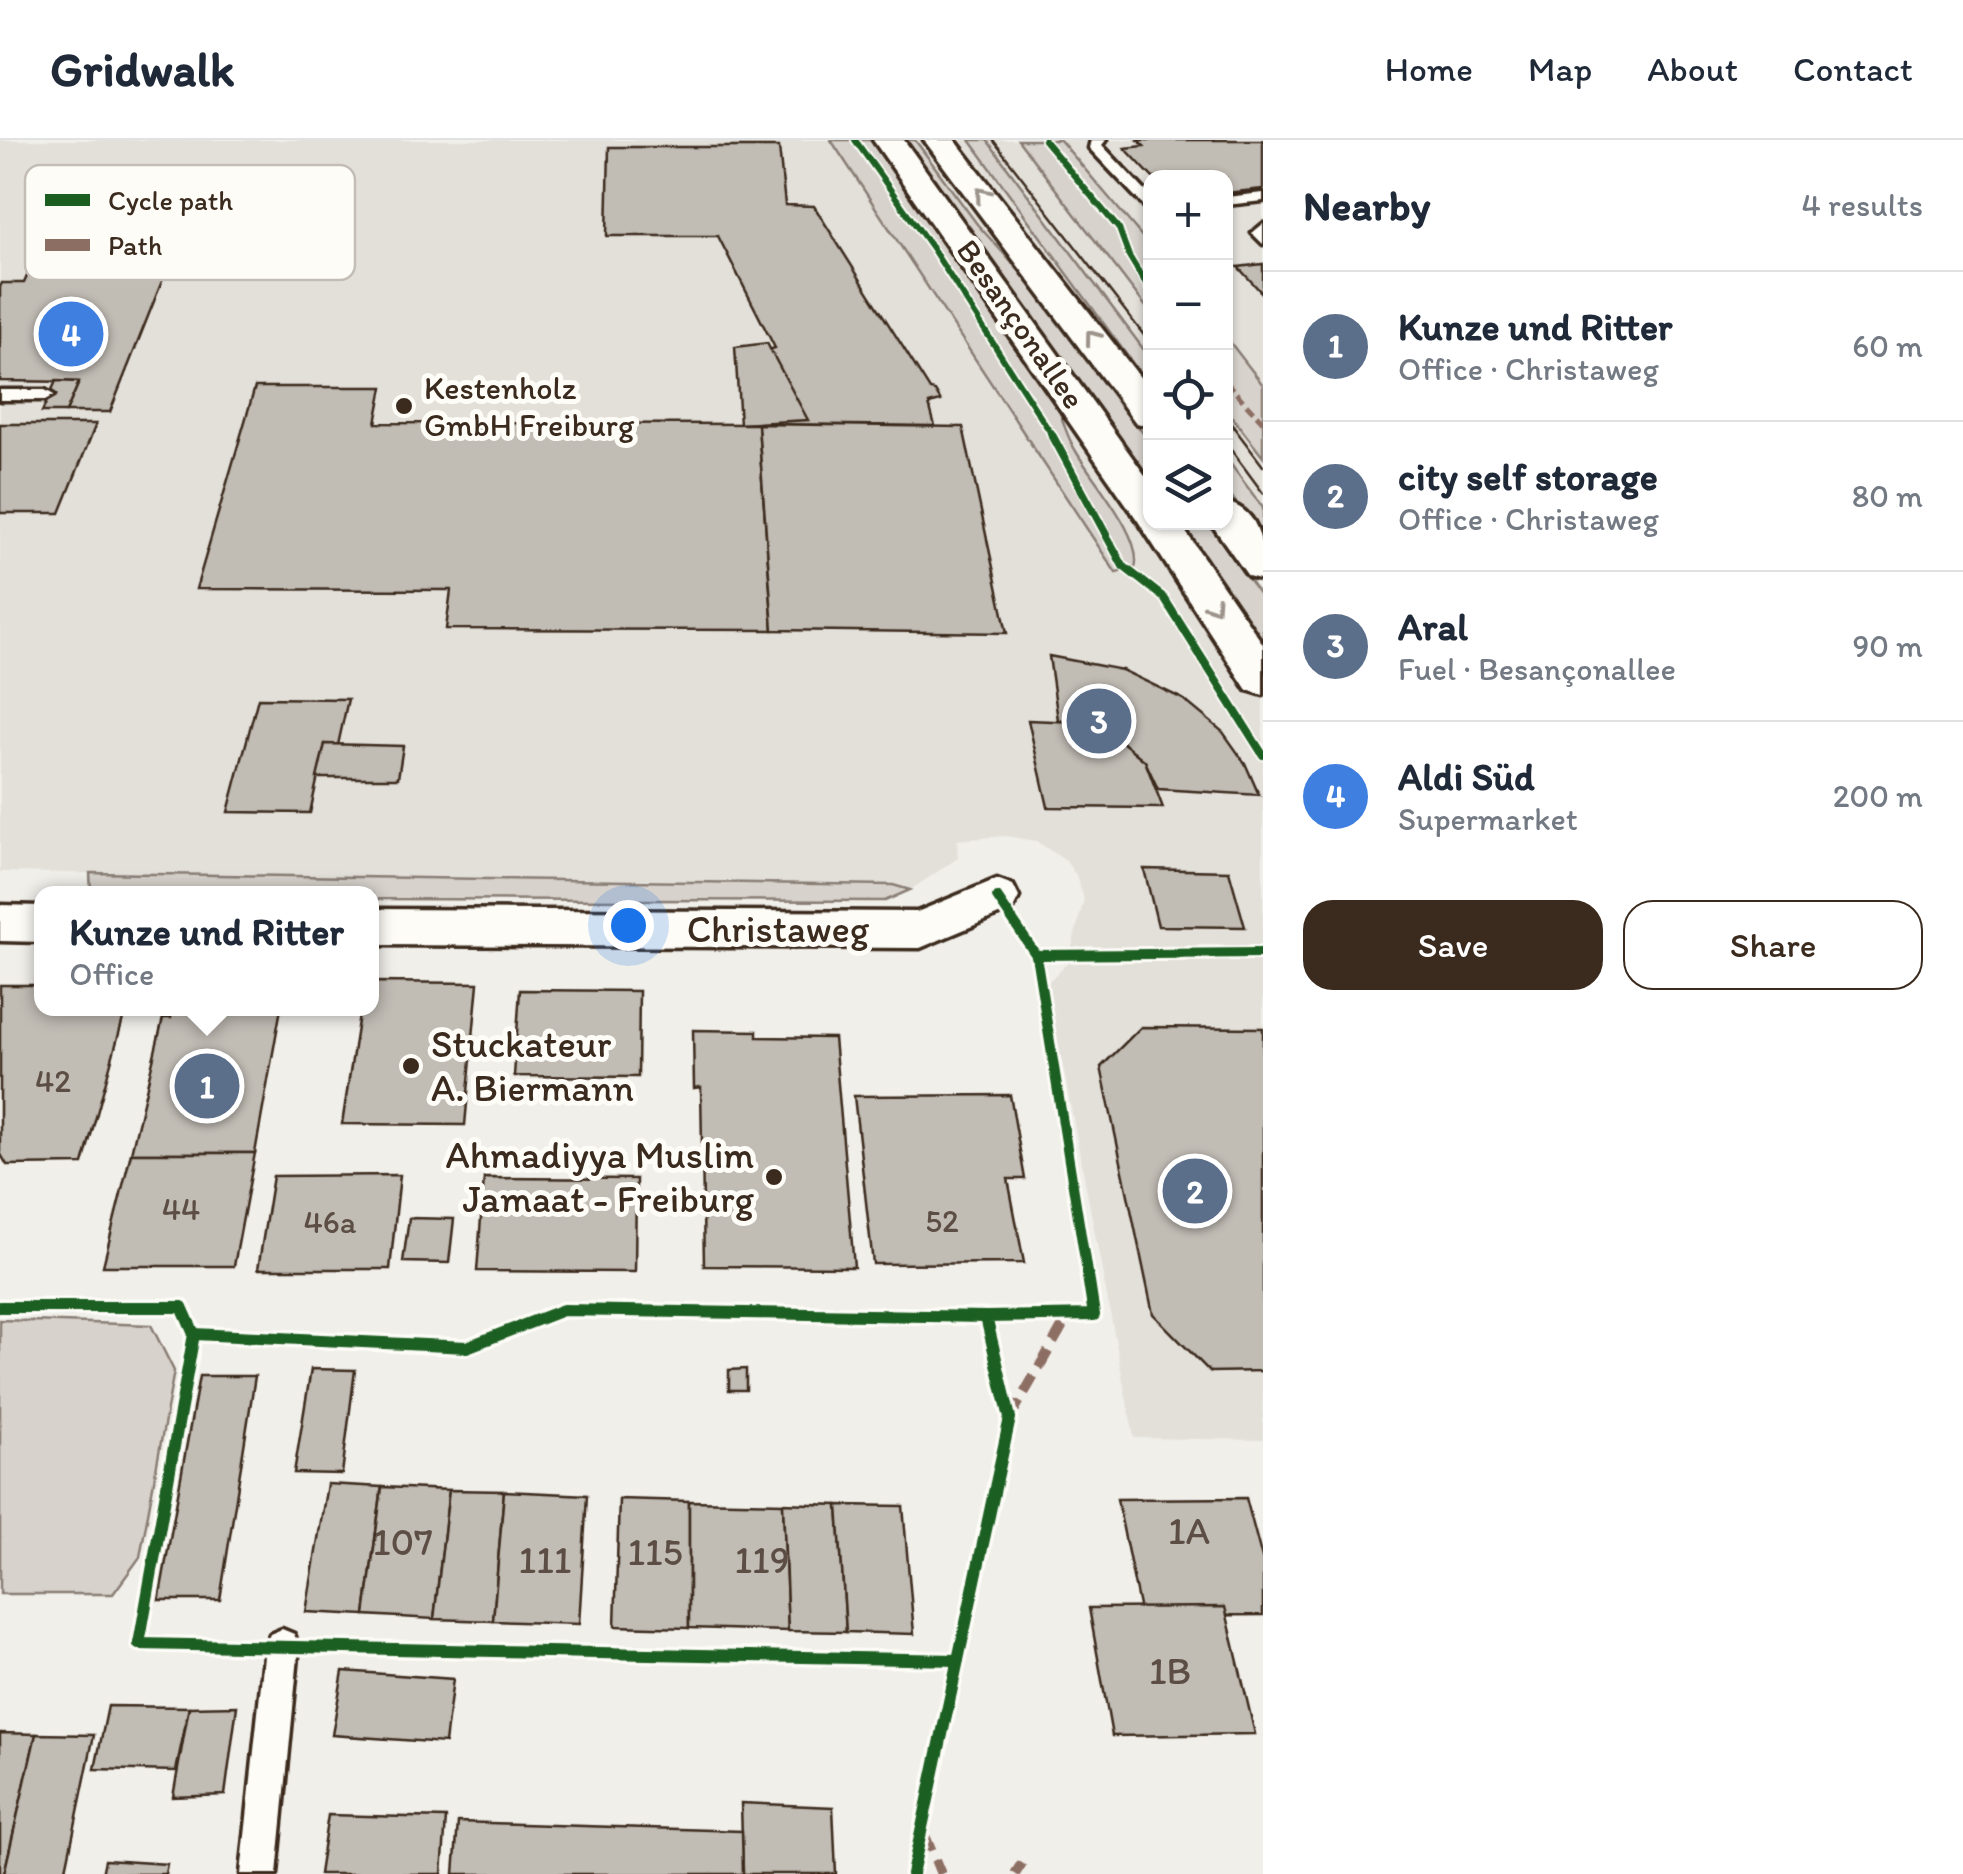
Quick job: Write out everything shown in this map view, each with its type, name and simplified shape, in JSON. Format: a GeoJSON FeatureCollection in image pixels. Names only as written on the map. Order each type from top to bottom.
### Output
{"type":"FeatureCollection","features":[{"type":"Feature","properties":{"kind":"main road","name":"Besançonallee"},"geometry":{"type":"LineString","coordinates":[[888,140],[1143,501]]}},
{"type":"Feature","properties":{"kind":"main road","name":"Besançonallee"},"geometry":{"type":"LineString","coordinates":[[939,140],[1143,406]]}},
{"type":"Feature","properties":{"kind":"main road"},"geometry":{"type":"LineString","coordinates":[[1233,524],[1263,566]]}},
{"type":"Feature","properties":{"kind":"main road"},"geometry":{"type":"LineString","coordinates":[[1163,530],[1263,678]]}},
{"type":"Feature","properties":{"kind":"street","name":"Christaweg"},"geometry":{"type":"LineString","coordinates":[[379,927],[920,930],[996,897]]}},
{"type":"Feature","properties":{"kind":"street"},"geometry":{"type":"LineString","coordinates":[[0,923],[34,924]]}},
{"type":"Feature","properties":{"kind":"lane"},"geometry":{"type":"LineString","coordinates":[[1099,140],[1094,145],[1143,197]]}},
{"type":"Feature","properties":{"kind":"lane"},"geometry":{"type":"LineString","coordinates":[[1233,200],[1263,197]]}},
{"type":"Feature","properties":{"kind":"lane"},"geometry":{"type":"LineString","coordinates":[[1263,229],[1263,239]]}},
{"type":"Feature","properties":{"kind":"lane"},"geometry":{"type":"LineString","coordinates":[[0,395],[45,394]]}},
{"type":"Feature","properties":{"kind":"lane"},"geometry":{"type":"LineString","coordinates":[[259,1874],[282,1646]]}},
{"type":"Feature","properties":{"kind":"shaded area"},"geometry":{"type":"Polygon","coordinates":[[[0,140],[831,140],[1116,572],[1135,568],[1138,557],[1125,527],[1075,449],[1057,402],[903,140],[1143,472],[1143,530],[1157,530],[1263,644],[1263,1440],[1134,1438],[1047,983],[1068,962],[1084,899],[1076,875],[1066,861],[1036,841],[1005,836],[957,840],[958,858],[910,890],[893,885],[0,872],[0,140]]]}},
{"type":"Feature","properties":{"kind":"shaded area"},"geometry":{"type":"Polygon","coordinates":[[[831,140],[873,140],[1057,402],[1073,447],[1125,526],[1136,556],[1135,568],[1116,573],[831,140]]]}},
{"type":"Feature","properties":{"kind":"shaded area"},"geometry":{"type":"Polygon","coordinates":[[[903,140],[915,140],[977,224],[1061,317],[1143,433],[1143,472],[903,140]]]}},
{"type":"Feature","properties":{"kind":"shaded area"},"geometry":{"type":"Polygon","coordinates":[[[915,140],[970,140],[1143,377],[1143,433],[1061,317],[977,224],[915,140]]]}},
{"type":"Feature","properties":{"kind":"shaded area"},"geometry":{"type":"Polygon","coordinates":[[[970,140],[987,140],[1143,349],[1143,377],[970,140]]]}},
{"type":"Feature","properties":{"kind":"shaded area"},"geometry":{"type":"Polygon","coordinates":[[[987,140],[1018,140],[1143,303],[1143,349],[987,140]]]}},
{"type":"Feature","properties":{"kind":"shaded area"},"geometry":{"type":"Polygon","coordinates":[[[1018,140],[1060,140],[1143,238],[1143,303],[1018,140]]]}},
{"type":"Feature","properties":{"kind":"shaded area"},"geometry":{"type":"Polygon","coordinates":[[[1060,140],[1263,140],[1263,385],[1233,346],[1233,170],[1143,170],[1143,238],[1060,140]]]}},
{"type":"Feature","properties":{"kind":"shaded area"},"geometry":{"type":"Polygon","coordinates":[[[1233,346],[1263,385],[1263,457],[1233,418],[1233,346]]]}},
{"type":"Feature","properties":{"kind":"shaded area"},"geometry":{"type":"Polygon","coordinates":[[[1233,418],[1263,457],[1263,508],[1233,467],[1233,418]]]}},
{"type":"Feature","properties":{"kind":"shaded area"},"geometry":{"type":"Polygon","coordinates":[[[1233,467],[1263,508],[1263,540],[1233,499],[1233,467]]]}},
{"type":"Feature","properties":{"kind":"shaded area"},"geometry":{"type":"Polygon","coordinates":[[[1183,530],[1213,530],[1263,599],[1263,644],[1183,530]]]}},
{"type":"Feature","properties":{"kind":"shaded area"},"geometry":{"type":"Polygon","coordinates":[[[90,873],[893,885],[910,890],[885,901],[379,899],[379,886],[91,886],[90,873]]]}},
{"type":"Feature","properties":{"kind":"shaded area"},"geometry":{"type":"Polygon","coordinates":[[[0,1320],[151,1325],[174,1371],[140,1557],[113,1594],[0,1594],[0,1320]]]}},
{"type":"Feature","properties":{"kind":"building"},"geometry":{"type":"Polygon","coordinates":[[[1138,140],[1263,140],[1263,189],[1233,192],[1233,170],[1146,170],[1125,148],[1144,146],[1138,140]]]}},
{"type":"Feature","properties":{"kind":"building"},"geometry":{"type":"Polygon","coordinates":[[[609,147],[779,147],[785,205],[814,206],[930,390],[941,401],[929,404],[935,426],[758,424],[753,366],[767,366],[765,351],[775,348],[718,236],[607,236],[609,147]]]}},
{"type":"Feature","properties":{"kind":"building"},"geometry":{"type":"Polygon","coordinates":[[[1263,264],[1263,294],[1238,267],[1263,264]]]}},
{"type":"Feature","properties":{"kind":"building"},"geometry":{"type":"Polygon","coordinates":[[[162,280],[110,412],[66,412],[79,382],[0,381],[0,287],[2,283],[162,280]]]}},
{"type":"Feature","properties":{"kind":"building"},"geometry":{"type":"Polygon","coordinates":[[[767,343],[808,420],[740,424],[735,347],[767,343]]]}},
{"type":"Feature","properties":{"kind":"building"},"geometry":{"type":"Polygon","coordinates":[[[56,381],[79,382],[66,412],[42,412],[56,381]]]}},
{"type":"Feature","properties":{"kind":"building"},"geometry":{"type":"Polygon","coordinates":[[[255,387],[383,387],[376,423],[758,424],[773,630],[446,629],[451,590],[196,589],[255,387]]]}},
{"type":"Feature","properties":{"kind":"building"},"geometry":{"type":"Polygon","coordinates":[[[0,424],[96,424],[60,513],[0,513],[0,424]]]}},
{"type":"Feature","properties":{"kind":"building"},"geometry":{"type":"Polygon","coordinates":[[[758,424],[963,427],[1007,633],[773,630],[758,424]]]}},
{"type":"Feature","properties":{"kind":"building"},"geometry":{"type":"Polygon","coordinates":[[[1049,656],[1122,670],[1183,699],[1223,732],[1245,763],[1259,795],[1158,789],[1145,761],[1115,736],[1090,725],[1058,720],[1049,656]]]}},
{"type":"Feature","properties":{"kind":"building"},"geometry":{"type":"Polygon","coordinates":[[[258,698],[348,699],[338,745],[325,744],[310,813],[228,812],[258,698]]]}},
{"type":"Feature","properties":{"kind":"building"},"geometry":{"type":"Polygon","coordinates":[[[1028,720],[1077,722],[1115,736],[1145,761],[1163,808],[1048,807],[1028,720]]]}},
{"type":"Feature","properties":{"kind":"building"},"geometry":{"type":"Polygon","coordinates":[[[325,744],[403,746],[398,778],[317,778],[325,744]]]}},
{"type":"Feature","properties":{"kind":"building"},"geometry":{"type":"Polygon","coordinates":[[[1144,869],[1229,871],[1245,927],[1158,926],[1144,869]]]}},
{"type":"Feature","properties":{"kind":"building","name":"Stuckateur A. Biermann"},"geometry":{"type":"Polygon","coordinates":[[[379,982],[478,983],[465,1125],[342,1124],[359,1016],[379,1016],[379,982]]]}},
{"type":"Feature","properties":{"kind":"building"},"geometry":{"type":"Polygon","coordinates":[[[0,985],[34,985],[34,1016],[124,1016],[83,1164],[7,1165],[0,1153],[0,985]]]}},
{"type":"Feature","properties":{"kind":"building"},"geometry":{"type":"Polygon","coordinates":[[[520,990],[639,991],[638,1077],[514,1076],[520,990]]]}},
{"type":"Feature","properties":{"kind":"building"},"geometry":{"type":"Polygon","coordinates":[[[280,1016],[255,1153],[131,1153],[163,1018],[280,1016]]]}},
{"type":"Feature","properties":{"kind":"building"},"geometry":{"type":"Polygon","coordinates":[[[1141,1027],[1263,1028],[1263,1371],[1210,1372],[1153,1314],[1101,1067],[1141,1027]]]}},
{"type":"Feature","properties":{"kind":"building","name":"Ahmadiyya Muslim Jamaat - Freiburg"},"geometry":{"type":"Polygon","coordinates":[[[693,1030],[757,1031],[757,1037],[834,1038],[854,1267],[704,1266],[701,1087],[694,1088],[693,1030]]]}},
{"type":"Feature","properties":{"kind":"building"},"geometry":{"type":"Polygon","coordinates":[[[1010,1095],[1025,1179],[1008,1179],[1024,1263],[873,1264],[854,1096],[1010,1095]]]}},
{"type":"Feature","properties":{"kind":"building"},"geometry":{"type":"Polygon","coordinates":[[[131,1153],[255,1153],[234,1266],[103,1266],[131,1153]]]}},
{"type":"Feature","properties":{"kind":"building"},"geometry":{"type":"Polygon","coordinates":[[[400,1175],[390,1269],[258,1269],[273,1176],[400,1175]]]}},
{"type":"Feature","properties":{"kind":"building"},"geometry":{"type":"Polygon","coordinates":[[[484,1178],[636,1179],[635,1272],[477,1271],[484,1178]]]}},
{"type":"Feature","properties":{"kind":"building"},"geometry":{"type":"Polygon","coordinates":[[[409,1218],[454,1219],[449,1263],[403,1262],[409,1218]]]}},
{"type":"Feature","properties":{"kind":"building"},"geometry":{"type":"Polygon","coordinates":[[[311,1369],[355,1370],[342,1474],[294,1473],[311,1369]]]}},
{"type":"Feature","properties":{"kind":"building"},"geometry":{"type":"Polygon","coordinates":[[[746,1369],[746,1390],[729,1390],[729,1370],[746,1369]]]}},
{"type":"Feature","properties":{"kind":"building"},"geometry":{"type":"Polygon","coordinates":[[[199,1376],[255,1376],[220,1600],[159,1600],[199,1376]]]}},
{"type":"Feature","properties":{"kind":"building"},"geometry":{"type":"Polygon","coordinates":[[[327,1484],[382,1487],[365,1615],[306,1612],[327,1484]]]}},
{"type":"Feature","properties":{"kind":"building"},"geometry":{"type":"Polygon","coordinates":[[[382,1487],[449,1490],[434,1619],[365,1615],[382,1487]]]}},
{"type":"Feature","properties":{"kind":"building"},"geometry":{"type":"Polygon","coordinates":[[[449,1490],[504,1491],[493,1621],[434,1619],[449,1490]]]}},
{"type":"Feature","properties":{"kind":"building"},"geometry":{"type":"Polygon","coordinates":[[[504,1491],[587,1495],[579,1624],[493,1621],[504,1491]]]}},
{"type":"Feature","properties":{"kind":"building"},"geometry":{"type":"Polygon","coordinates":[[[1246,1498],[1263,1562],[1263,1615],[1141,1616],[1117,1499],[1246,1498]]]}},
{"type":"Feature","properties":{"kind":"building"},"geometry":{"type":"Polygon","coordinates":[[[619,1499],[689,1501],[689,1628],[615,1626],[619,1499]]]}},
{"type":"Feature","properties":{"kind":"building"},"geometry":{"type":"Polygon","coordinates":[[[689,1501],[783,1503],[788,1631],[689,1628],[689,1501]]]}},
{"type":"Feature","properties":{"kind":"building"},"geometry":{"type":"Polygon","coordinates":[[[783,1503],[838,1505],[846,1632],[788,1631],[783,1503]]]}},
{"type":"Feature","properties":{"kind":"building"},"geometry":{"type":"Polygon","coordinates":[[[838,1505],[903,1506],[914,1634],[846,1632],[838,1505]]]}},
{"type":"Feature","properties":{"kind":"building"},"geometry":{"type":"Polygon","coordinates":[[[1225,1607],[1255,1734],[1112,1736],[1089,1608],[1225,1607]]]}},
{"type":"Feature","properties":{"kind":"building"},"geometry":{"type":"Polygon","coordinates":[[[343,1671],[453,1679],[445,1743],[332,1735],[343,1671]]]}},
{"type":"Feature","properties":{"kind":"building"},"geometry":{"type":"Polygon","coordinates":[[[108,1706],[189,1707],[176,1771],[95,1769],[108,1706]]]}},
{"type":"Feature","properties":{"kind":"building"},"geometry":{"type":"Polygon","coordinates":[[[237,1706],[225,1795],[173,1797],[189,1707],[237,1706]]]}},
{"type":"Feature","properties":{"kind":"building"},"geometry":{"type":"Polygon","coordinates":[[[0,1733],[36,1734],[4,1874],[0,1874],[0,1733]]]}},
{"type":"Feature","properties":{"kind":"building"},"geometry":{"type":"Polygon","coordinates":[[[36,1734],[94,1735],[65,1874],[4,1874],[36,1734]]]}},
{"type":"Feature","properties":{"kind":"building"},"geometry":{"type":"Polygon","coordinates":[[[741,1803],[833,1807],[836,1874],[743,1874],[741,1803]]]}},
{"type":"Feature","properties":{"kind":"building"},"geometry":{"type":"Polygon","coordinates":[[[328,1815],[446,1818],[442,1874],[319,1874],[328,1815]]]}},
{"type":"Feature","properties":{"kind":"building"},"geometry":{"type":"Polygon","coordinates":[[[458,1822],[742,1831],[743,1874],[454,1874],[458,1822]]]}},
{"type":"Feature","properties":{"kind":"building"},"geometry":{"type":"Polygon","coordinates":[[[105,1860],[167,1864],[165,1874],[102,1874],[105,1860]]]}},
{"type":"Feature","properties":{"kind":"tram line"},"geometry":{"type":"LineString","coordinates":[[993,140],[1143,334]]}},
{"type":"Feature","properties":{"kind":"tram line"},"geometry":{"type":"LineString","coordinates":[[1233,426],[1263,466]]}},
{"type":"Feature","properties":{"kind":"tram line"},"geometry":{"type":"LineString","coordinates":[[1233,452],[1263,493]]}},
{"type":"Feature","properties":{"kind":"marked path"},"geometry":{"type":"LineString","coordinates":[[1233,390],[1263,422]]}},
{"type":"Feature","properties":{"kind":"marked path"},"geometry":{"type":"LineString","coordinates":[[1010,1418],[1069,1315]]}},
{"type":"Feature","properties":{"kind":"marked path"},"geometry":{"type":"LineString","coordinates":[[924,1833],[941,1874]]}},
{"type":"Feature","properties":{"kind":"marked path"},"geometry":{"type":"LineString","coordinates":[[1015,1874],[1022,1863]]}},
{"type":"Feature","properties":{"kind":"cycle path"},"geometry":{"type":"LineString","coordinates":[[855,140],[932,248],[1066,457],[1123,566],[1164,598],[1263,755]]}},
{"type":"Feature","properties":{"kind":"cycle path"},"geometry":{"type":"LineString","coordinates":[[1044,140],[1119,229],[1143,279]]}},
{"type":"Feature","properties":{"kind":"cycle path"},"geometry":{"type":"LineString","coordinates":[[912,1874],[1010,1418],[986,1317],[1094,1315],[1036,955],[997,897]]}},
{"type":"Feature","properties":{"kind":"cycle path"},"geometry":{"type":"LineString","coordinates":[[1036,955],[1263,953]]}},
{"type":"Feature","properties":{"kind":"cycle path"},"geometry":{"type":"LineString","coordinates":[[0,1307],[182,1307],[194,1334],[139,1644],[958,1660]]}},
{"type":"Feature","properties":{"kind":"cycle path"},"geometry":{"type":"LineString","coordinates":[[194,1334],[467,1347],[563,1310],[986,1317]]}},
{"type":"Feature","properties":{"kind":"place","name":"Aldi Süd"},"geometry":{"type":"Point","coordinates":[71,334]}},
{"type":"Feature","properties":{"kind":"place","name":"Kestenholz GmbH Freiburg"},"geometry":{"type":"Point","coordinates":[404,406]}},
{"type":"Feature","properties":{"kind":"place","name":"Aral"},"geometry":{"type":"Point","coordinates":[1099,721]}},
{"type":"Feature","properties":{"kind":"place","name":"Stuckateur A. Biermann"},"geometry":{"type":"Point","coordinates":[411,1066]}},
{"type":"Feature","properties":{"kind":"place","name":"Kunze und Ritter"},"geometry":{"type":"Point","coordinates":[207,1086]}},
{"type":"Feature","properties":{"kind":"place","name":"Ahmadiyya Muslim Jamaat - Freiburg"},"geometry":{"type":"Point","coordinates":[774,1177]}},
{"type":"Feature","properties":{"kind":"place","name":"city self storage"},"geometry":{"type":"Point","coordinates":[1195,1191]}}]}
